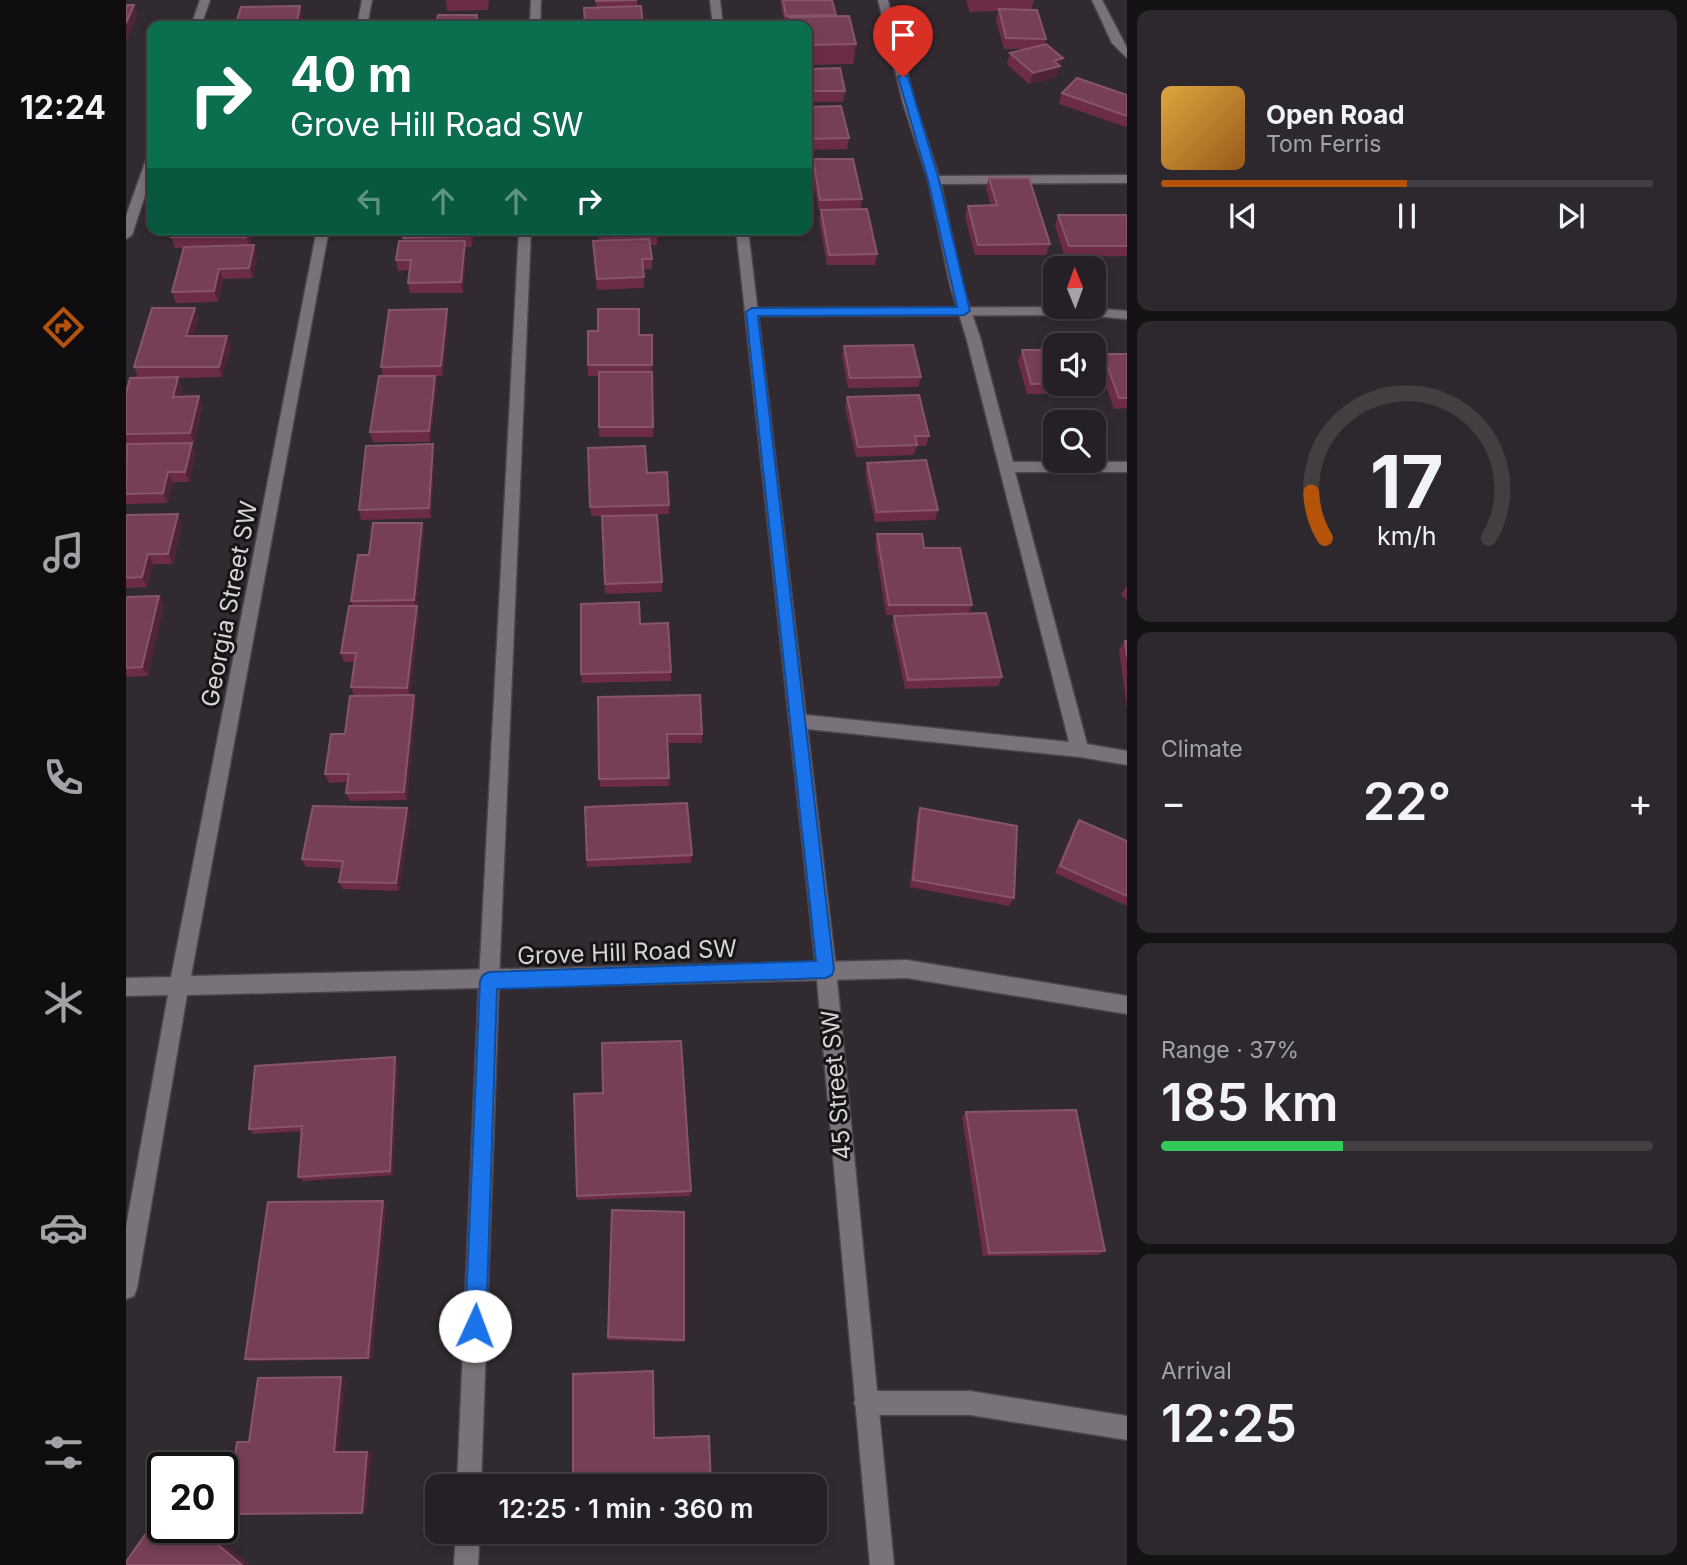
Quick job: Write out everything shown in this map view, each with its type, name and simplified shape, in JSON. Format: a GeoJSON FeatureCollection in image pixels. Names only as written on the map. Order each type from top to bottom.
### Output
{"type":"FeatureCollection","features":[{"type":"Feature","properties":{"kind":"street"},"geometry":{"type":"LineString","coordinates":[[198,21],[205,0]]}},
{"type":"Feature","properties":{"kind":"street"},"geometry":{"type":"LineString","coordinates":[[363,21],[367,0]]}},
{"type":"Feature","properties":{"kind":"street"},"geometry":{"type":"LineString","coordinates":[[535,21],[536,0]]}},
{"type":"Feature","properties":{"kind":"street"},"geometry":{"type":"LineString","coordinates":[[715,0],[718,21]]}},
{"type":"Feature","properties":{"kind":"street"},"geometry":{"type":"LineString","coordinates":[[883,0],[909,103],[934,180],[964,311],[1080,750]]}},
{"type":"Feature","properties":{"kind":"street"},"geometry":{"type":"LineString","coordinates":[[1097,0],[1117,43],[1127,55]]}},
{"type":"Feature","properties":{"kind":"street"},"geometry":{"type":"LineString","coordinates":[[126,235],[147,172]]}},
{"type":"Feature","properties":{"kind":"street"},"geometry":{"type":"LineString","coordinates":[[934,180],[1127,179]]}},
{"type":"Feature","properties":{"kind":"street","name":"Georgia Street SW"},"geometry":{"type":"LineString","coordinates":[[126,1288],[179,987],[322,235]]}},
{"type":"Feature","properties":{"kind":"street"},"geometry":{"type":"LineString","coordinates":[[469,1474],[489,981],[525,235]]}},
{"type":"Feature","properties":{"kind":"street","name":"45 Street SW"},"geometry":{"type":"LineString","coordinates":[[743,235],[826,969],[882,1565]]}},
{"type":"Feature","properties":{"kind":"street"},"geometry":{"type":"LineString","coordinates":[[752,312],[1082,311],[1127,315]]}},
{"type":"Feature","properties":{"kind":"street"},"geometry":{"type":"LineString","coordinates":[[1004,467],[1127,467]]}},
{"type":"Feature","properties":{"kind":"street"},"geometry":{"type":"LineString","coordinates":[[797,721],[1080,750],[1127,758]]}},
{"type":"Feature","properties":{"kind":"street","name":"Grove Hill Road SW"},"geometry":{"type":"LineString","coordinates":[[126,988],[489,981],[826,969],[907,970],[1127,1005]]}},
{"type":"Feature","properties":{"kind":"street"},"geometry":{"type":"LineString","coordinates":[[866,1403],[970,1403],[1127,1428]]}},
{"type":"Feature","properties":{"kind":"street"},"geometry":{"type":"LineString","coordinates":[[466,1565],[467,1544]]}},
{"type":"Feature","properties":{"kind":"building"},"geometry":{"type":"Polygon","coordinates":[[[783,0],[832,0],[836,15],[786,16],[783,0]]]}},
{"type":"Feature","properties":{"kind":"building"},"geometry":{"type":"Polygon","coordinates":[[[126,5],[134,5],[126,23],[126,5]]]}},
{"type":"Feature","properties":{"kind":"building"},"geometry":{"type":"Polygon","coordinates":[[[300,6],[297,21],[237,21],[241,7],[300,6]]]}},
{"type":"Feature","properties":{"kind":"building"},"geometry":{"type":"Polygon","coordinates":[[[641,6],[642,21],[585,21],[584,8],[641,6]]]}},
{"type":"Feature","properties":{"kind":"building"},"geometry":{"type":"Polygon","coordinates":[[[999,9],[1037,10],[1046,39],[1006,38],[999,9]]]}},
{"type":"Feature","properties":{"kind":"building"},"geometry":{"type":"Polygon","coordinates":[[[438,15],[477,15],[476,21],[437,21],[438,15]]]}},
{"type":"Feature","properties":{"kind":"building"},"geometry":{"type":"Polygon","coordinates":[[[849,16],[856,44],[812,45],[812,21],[791,21],[790,17],[849,16]]]}},
{"type":"Feature","properties":{"kind":"building"},"geometry":{"type":"Polygon","coordinates":[[[1046,44],[1063,58],[1054,61],[1060,66],[1033,73],[1010,53],[1046,44]]]}},
{"type":"Feature","properties":{"kind":"building"},"geometry":{"type":"Polygon","coordinates":[[[840,68],[845,91],[812,91],[812,69],[840,68]]]}},
{"type":"Feature","properties":{"kind":"building"},"geometry":{"type":"Polygon","coordinates":[[[1077,78],[1127,95],[1127,116],[1062,93],[1077,78]]]}},
{"type":"Feature","properties":{"kind":"building"},"geometry":{"type":"Polygon","coordinates":[[[841,106],[849,138],[812,139],[812,107],[841,106]]]}},
{"type":"Feature","properties":{"kind":"building"},"geometry":{"type":"Polygon","coordinates":[[[813,159],[853,159],[862,199],[820,200],[813,159]]]}},
{"type":"Feature","properties":{"kind":"building"},"geometry":{"type":"Polygon","coordinates":[[[989,178],[1029,178],[1050,244],[978,245],[968,206],[997,205],[989,178]]]}},
{"type":"Feature","properties":{"kind":"building"},"geometry":{"type":"Polygon","coordinates":[[[867,209],[877,254],[829,255],[821,210],[867,209]]]}},
{"type":"Feature","properties":{"kind":"building"},"geometry":{"type":"Polygon","coordinates":[[[1058,215],[1126,215],[1127,246],[1069,246],[1058,215]]]}},
{"type":"Feature","properties":{"kind":"building"},"geometry":{"type":"Polygon","coordinates":[[[172,235],[246,235],[246,237],[171,237],[172,235]]]}},
{"type":"Feature","properties":{"kind":"building"},"geometry":{"type":"Polygon","coordinates":[[[403,235],[471,235],[471,236],[403,238],[403,235]]]}},
{"type":"Feature","properties":{"kind":"building"},"geometry":{"type":"Polygon","coordinates":[[[649,239],[652,259],[642,259],[644,277],[597,279],[593,241],[649,239]]]}},
{"type":"Feature","properties":{"kind":"building"},"geometry":{"type":"Polygon","coordinates":[[[399,241],[465,241],[461,282],[408,283],[411,260],[396,260],[399,241]]]}},
{"type":"Feature","properties":{"kind":"building"},"geometry":{"type":"Polygon","coordinates":[[[254,245],[249,268],[219,269],[214,291],[172,292],[184,247],[254,245]]]}},
{"type":"Feature","properties":{"kind":"building"},"geometry":{"type":"Polygon","coordinates":[[[152,308],[195,308],[186,336],[227,336],[219,367],[134,367],[152,308]]]}},
{"type":"Feature","properties":{"kind":"building"},"geometry":{"type":"Polygon","coordinates":[[[447,309],[441,366],[381,367],[389,310],[447,309]]]}},
{"type":"Feature","properties":{"kind":"building"},"geometry":{"type":"Polygon","coordinates":[[[598,309],[639,309],[639,335],[652,335],[652,365],[588,365],[588,331],[598,331],[598,309]]]}},
{"type":"Feature","properties":{"kind":"building"},"geometry":{"type":"Polygon","coordinates":[[[913,345],[921,377],[850,378],[844,346],[913,345]]]}},
{"type":"Feature","properties":{"kind":"building"},"geometry":{"type":"Polygon","coordinates":[[[1022,350],[1043,350],[1043,384],[1031,384],[1022,350]]]}},
{"type":"Feature","properties":{"kind":"building"},"geometry":{"type":"Polygon","coordinates":[[[1106,354],[1127,354],[1127,398],[1119,398],[1106,362],[1106,354]]]}},
{"type":"Feature","properties":{"kind":"building"},"geometry":{"type":"Polygon","coordinates":[[[599,372],[652,372],[653,427],[599,427],[599,372]]]}},
{"type":"Feature","properties":{"kind":"building"},"geometry":{"type":"Polygon","coordinates":[[[379,376],[435,376],[429,431],[370,432],[379,376]]]}},
{"type":"Feature","properties":{"kind":"building"},"geometry":{"type":"Polygon","coordinates":[[[178,377],[173,397],[199,396],[190,433],[126,434],[126,393],[130,378],[178,377]]]}},
{"type":"Feature","properties":{"kind":"building"},"geometry":{"type":"Polygon","coordinates":[[[919,395],[929,436],[915,436],[917,445],[858,447],[847,397],[919,395]]]}},
{"type":"Feature","properties":{"kind":"building"},"geometry":{"type":"Polygon","coordinates":[[[192,443],[185,472],[168,472],[163,493],[126,494],[127,444],[192,443]]]}},
{"type":"Feature","properties":{"kind":"building"},"geometry":{"type":"Polygon","coordinates":[[[433,444],[429,508],[359,510],[366,446],[433,444]]]}},
{"type":"Feature","properties":{"kind":"building"},"geometry":{"type":"Polygon","coordinates":[[[645,446],[647,473],[667,472],[669,505],[590,507],[588,448],[645,446]]]}},
{"type":"Feature","properties":{"kind":"building"},"geometry":{"type":"Polygon","coordinates":[[[926,460],[938,510],[877,512],[867,463],[926,460]]]}},
{"type":"Feature","properties":{"kind":"building"},"geometry":{"type":"Polygon","coordinates":[[[178,514],[168,554],[148,554],[142,577],[126,578],[126,515],[178,514]]]}},
{"type":"Feature","properties":{"kind":"building"},"geometry":{"type":"Polygon","coordinates":[[[657,515],[662,582],[605,584],[602,516],[657,515]]]}},
{"type":"Feature","properties":{"kind":"building"},"geometry":{"type":"Polygon","coordinates":[[[373,523],[422,523],[414,600],[351,601],[358,555],[369,555],[373,523]]]}},
{"type":"Feature","properties":{"kind":"building"},"geometry":{"type":"Polygon","coordinates":[[[877,534],[922,534],[924,548],[960,548],[972,605],[889,605],[877,534]]]}},
{"type":"Feature","properties":{"kind":"building"},"geometry":{"type":"Polygon","coordinates":[[[159,596],[142,667],[126,668],[126,597],[159,596]]]}},
{"type":"Feature","properties":{"kind":"building"},"geometry":{"type":"Polygon","coordinates":[[[639,602],[640,624],[668,623],[671,672],[581,674],[581,604],[639,602]]]}},
{"type":"Feature","properties":{"kind":"building"},"geometry":{"type":"Polygon","coordinates":[[[349,606],[417,606],[407,688],[351,687],[356,653],[341,653],[349,606]]]}},
{"type":"Feature","properties":{"kind":"building"},"geometry":{"type":"Polygon","coordinates":[[[986,613],[1002,677],[908,680],[894,616],[986,613]]]}},
{"type":"Feature","properties":{"kind":"building"},"geometry":{"type":"Polygon","coordinates":[[[414,695],[404,792],[346,793],[349,774],[325,774],[331,734],[345,734],[350,696],[414,695]]]}},
{"type":"Feature","properties":{"kind":"building"},"geometry":{"type":"Polygon","coordinates":[[[700,695],[702,734],[667,734],[669,778],[599,779],[598,697],[700,695]]]}},
{"type":"Feature","properties":{"kind":"building"},"geometry":{"type":"Polygon","coordinates":[[[687,803],[692,855],[587,860],[585,807],[687,803]]]}},
{"type":"Feature","properties":{"kind":"building"},"geometry":{"type":"Polygon","coordinates":[[[313,806],[407,808],[396,883],[339,882],[343,861],[302,859],[313,806]]]}},
{"type":"Feature","properties":{"kind":"building"},"geometry":{"type":"Polygon","coordinates":[[[920,808],[1017,826],[1014,898],[913,880],[920,808]]]}},
{"type":"Feature","properties":{"kind":"building"},"geometry":{"type":"Polygon","coordinates":[[[1079,820],[1127,841],[1127,896],[1060,866],[1079,820]]]}},
{"type":"Feature","properties":{"kind":"building"},"geometry":{"type":"Polygon","coordinates":[[[681,1041],[691,1191],[577,1196],[574,1094],[603,1093],[602,1043],[681,1041]]]}},
{"type":"Feature","properties":{"kind":"building"},"geometry":{"type":"Polygon","coordinates":[[[395,1057],[390,1171],[298,1177],[302,1126],[249,1129],[255,1066],[395,1057]]]}},
{"type":"Feature","properties":{"kind":"building"},"geometry":{"type":"Polygon","coordinates":[[[1076,1110],[1105,1251],[989,1253],[966,1112],[1076,1110]]]}},
{"type":"Feature","properties":{"kind":"building"},"geometry":{"type":"Polygon","coordinates":[[[383,1201],[368,1358],[245,1359],[268,1202],[383,1201]]]}},
{"type":"Feature","properties":{"kind":"building"},"geometry":{"type":"Polygon","coordinates":[[[612,1210],[684,1212],[684,1340],[608,1337],[612,1210]]]}},
{"type":"Feature","properties":{"kind":"building"},"geometry":{"type":"Polygon","coordinates":[[[653,1371],[654,1438],[709,1436],[711,1474],[573,1474],[573,1374],[653,1371]]]}},
{"type":"Feature","properties":{"kind":"building"},"geometry":{"type":"Polygon","coordinates":[[[341,1377],[334,1452],[367,1452],[362,1513],[238,1514],[237,1442],[249,1442],[258,1378],[341,1377]]]}},
{"type":"Feature","properties":{"kind":"building"},"geometry":{"type":"Polygon","coordinates":[[[147,1532],[147,1543],[216,1543],[242,1565],[126,1565],[147,1532]]]}},
{"type":"Feature","properties":{"kind":"route"},"geometry":{"type":"LineString","coordinates":[[475,1326],[489,981],[826,969],[752,312],[964,311],[934,180],[903,77]]}}]}
